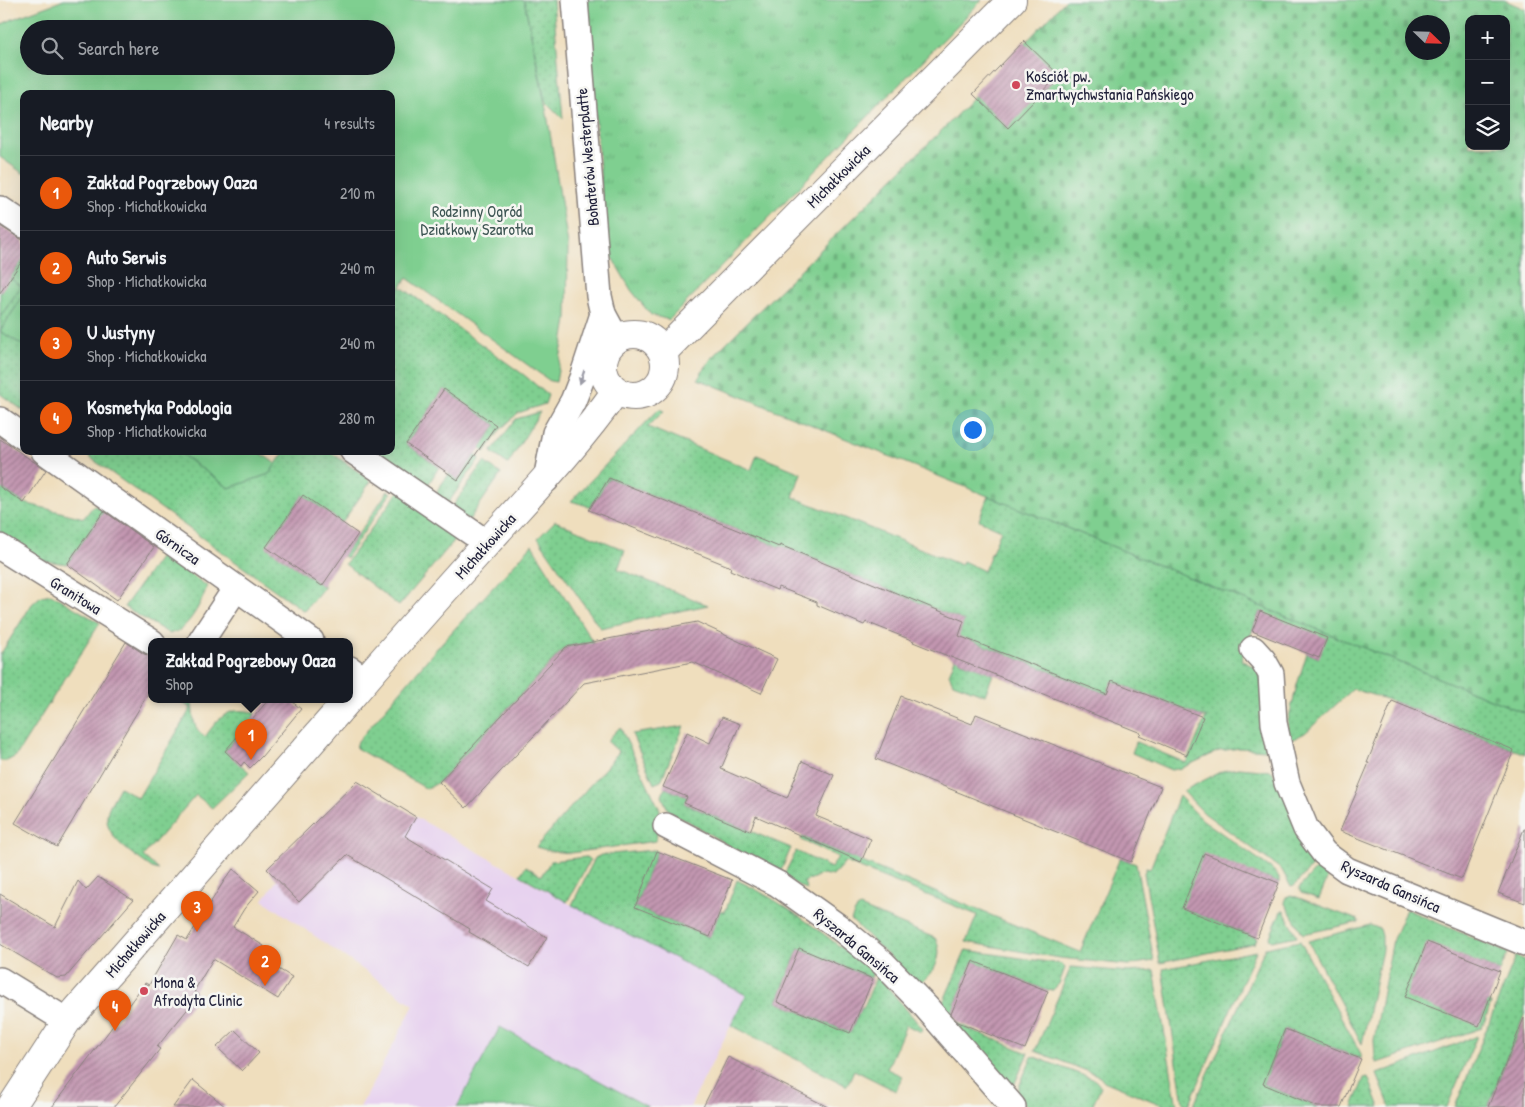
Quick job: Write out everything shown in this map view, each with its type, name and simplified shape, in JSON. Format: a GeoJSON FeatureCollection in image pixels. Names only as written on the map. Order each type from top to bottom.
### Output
{"type":"FeatureCollection","features":[{"type":"Feature","properties":{"kind":"street","name":"Bohaterów Westerplatte"},"geometry":{"type":"LineString","coordinates":[[575,0],[598,286],[603,314],[616,338]]}},
{"type":"Feature","properties":{"kind":"street","name":"Michałkowicka"},"geometry":{"type":"LineString","coordinates":[[662,352],[1012,0]]}},
{"type":"Feature","properties":{"kind":"street"},"geometry":{"type":"LineString","coordinates":[[0,209],[20,222]]}},
{"type":"Feature","properties":{"kind":"street","name":"Bohaterów Westerplatte"},"geometry":{"type":"LineString","coordinates":[[546,480],[555,433],[573,401],[603,314]]}},
{"type":"Feature","properties":{"kind":"street"},"geometry":{"type":"LineString","coordinates":[[638,333],[648,336],[657,343],[662,352],[665,363],[664,374],[652,390],[641,396],[630,396],[616,391],[605,377],[602,366],[604,355],[608,346],[616,338],[626,334],[638,333]]}},
{"type":"Feature","properties":{"kind":"street","name":"Michałkowicka"},"geometry":{"type":"LineString","coordinates":[[353,686],[546,480],[600,414],[616,391]]}},
{"type":"Feature","properties":{"kind":"street"},"geometry":{"type":"LineString","coordinates":[[0,420],[20,434]]}},
{"type":"Feature","properties":{"kind":"street","name":"Górnicza"},"geometry":{"type":"LineString","coordinates":[[50,455],[307,638]]}},
{"type":"Feature","properties":{"kind":"street"},"geometry":{"type":"LineString","coordinates":[[359,455],[487,543]]}},
{"type":"Feature","properties":{"kind":"street","name":"Granitowa"},"geometry":{"type":"LineString","coordinates":[[0,547],[148,640]]}},
{"type":"Feature","properties":{"kind":"street"},"geometry":{"type":"LineString","coordinates":[[203,638],[236,588]]}},
{"type":"Feature","properties":{"kind":"street","name":"Ryszarda Gansińca"},"geometry":{"type":"LineString","coordinates":[[1253,649],[1263,660],[1271,674],[1274,723],[1287,783],[1306,830],[1324,853],[1347,870],[1525,943]]}},
{"type":"Feature","properties":{"kind":"street","name":"Michałkowicka"},"geometry":{"type":"LineString","coordinates":[[11,1107],[67,1021],[338,703]]}},
{"type":"Feature","properties":{"kind":"street","name":"Ryszarda Gansińca"},"geometry":{"type":"LineString","coordinates":[[666,826],[778,884],[854,939],[883,963],[926,1007],[1013,1107]]}},
{"type":"Feature","properties":{"kind":"street"},"geometry":{"type":"LineString","coordinates":[[0,980],[67,1021]]}},
{"type":"Feature","properties":{"kind":"shaded area"},"geometry":{"type":"Polygon","coordinates":[[[357,781],[416,817],[568,903],[746,995],[690,1107],[360,1107],[414,1005],[263,900],[277,880],[267,869],[357,781]]]}},
{"type":"Feature","properties":{"kind":"green space","name":"Rodzinny Ogród Działkowy Szarotka"},"geometry":{"type":"Polygon","coordinates":[[[64,0],[524,0],[547,114],[568,245],[567,320],[556,382],[550,381],[407,278],[395,294],[395,90],[20,90],[20,171],[0,157],[0,25],[64,0]]]}},
{"type":"Feature","properties":{"kind":"green space"},"geometry":{"type":"Polygon","coordinates":[[[524,0],[553,0],[563,119],[545,101],[524,0]]]}},
{"type":"Feature","properties":{"kind":"green space"},"geometry":{"type":"Polygon","coordinates":[[[586,0],[982,0],[669,320],[651,315],[631,290],[606,247],[586,0]]]}},
{"type":"Feature","properties":{"kind":"green space"},"geometry":{"type":"Polygon","coordinates":[[[1066,0],[1504,0],[1525,9],[1525,713],[698,379],[712,357],[949,123],[1066,0]]]}},
{"type":"Feature","properties":{"kind":"green space"},"geometry":{"type":"Polygon","coordinates":[[[20,264],[20,285],[10,278],[20,264]]]}},
{"type":"Feature","properties":{"kind":"green space"},"geometry":{"type":"Polygon","coordinates":[[[0,271],[20,285],[20,287],[0,317],[0,271]]]}},
{"type":"Feature","properties":{"kind":"green space"},"geometry":{"type":"Polygon","coordinates":[[[20,287],[20,301],[0,331],[0,317],[20,287]]]}},
{"type":"Feature","properties":{"kind":"green space"},"geometry":{"type":"Polygon","coordinates":[[[401,287],[524,375],[548,395],[545,404],[518,413],[500,430],[485,452],[480,448],[496,425],[444,389],[406,444],[439,467],[428,485],[424,486],[378,455],[395,455],[395,295],[401,287]]]}},
{"type":"Feature","properties":{"kind":"green space"},"geometry":{"type":"Polygon","coordinates":[[[20,301],[20,344],[0,331],[20,301]]]}},
{"type":"Feature","properties":{"kind":"green space"},"geometry":{"type":"Polygon","coordinates":[[[0,331],[20,344],[20,408],[0,394],[0,331]]]}},
{"type":"Feature","properties":{"kind":"green space"},"geometry":{"type":"Polygon","coordinates":[[[659,409],[664,411],[648,427],[751,470],[757,455],[801,473],[793,497],[961,565],[963,561],[984,571],[1001,530],[979,520],[988,496],[1525,713],[1525,754],[1392,701],[1353,689],[1305,733],[1289,741],[1288,721],[1307,653],[1319,658],[1260,611],[1241,660],[1260,670],[1266,721],[1265,750],[1240,748],[1219,751],[1182,768],[1171,770],[1132,753],[1136,742],[1186,763],[1206,717],[1113,681],[1107,694],[968,639],[960,661],[993,674],[985,695],[953,683],[949,674],[955,659],[951,655],[964,621],[780,545],[779,547],[609,478],[591,507],[571,501],[659,409]]]}},
{"type":"Feature","properties":{"kind":"green space"},"geometry":{"type":"Polygon","coordinates":[[[540,412],[508,464],[491,452],[516,419],[540,412]]]}},
{"type":"Feature","properties":{"kind":"green space"},"geometry":{"type":"Polygon","coordinates":[[[87,455],[183,455],[229,488],[269,474],[282,455],[335,455],[371,481],[342,523],[303,495],[267,547],[322,586],[325,586],[304,611],[87,455]]]}},
{"type":"Feature","properties":{"kind":"green space"},"geometry":{"type":"Polygon","coordinates":[[[183,455],[264,455],[276,464],[269,474],[229,488],[183,455]]]}},
{"type":"Feature","properties":{"kind":"green space"},"geometry":{"type":"Polygon","coordinates":[[[475,455],[480,458],[448,503],[437,496],[438,489],[449,474],[458,480],[475,455]]]}},
{"type":"Feature","properties":{"kind":"green space"},"geometry":{"type":"Polygon","coordinates":[[[484,462],[501,474],[469,520],[450,510],[484,462]]]}},
{"type":"Feature","properties":{"kind":"green space"},"geometry":{"type":"Polygon","coordinates":[[[0,487],[24,503],[84,518],[94,505],[104,511],[67,564],[38,560],[0,536],[0,487]]]}},
{"type":"Feature","properties":{"kind":"green space"},"geometry":{"type":"Polygon","coordinates":[[[388,491],[391,493],[346,558],[343,556],[388,491]]]}},
{"type":"Feature","properties":{"kind":"green space"},"geometry":{"type":"Polygon","coordinates":[[[399,491],[459,535],[399,606],[345,564],[399,491]]]}},
{"type":"Feature","properties":{"kind":"green space"},"geometry":{"type":"Polygon","coordinates":[[[555,521],[625,550],[618,569],[708,605],[600,628],[538,538],[555,521]]]}},
{"type":"Feature","properties":{"kind":"green space"},"geometry":{"type":"Polygon","coordinates":[[[532,545],[593,642],[565,647],[439,782],[427,789],[356,748],[358,741],[437,648],[532,545]]]}},
{"type":"Feature","properties":{"kind":"green space"},"geometry":{"type":"Polygon","coordinates":[[[162,554],[207,586],[190,620],[180,630],[170,634],[124,607],[162,554]]]}},
{"type":"Feature","properties":{"kind":"green space"},"geometry":{"type":"Polygon","coordinates":[[[51,594],[100,623],[16,756],[7,761],[0,761],[0,655],[32,604],[41,596],[51,594]]]}},
{"type":"Feature","properties":{"kind":"green space"},"geometry":{"type":"Polygon","coordinates":[[[183,703],[192,703],[195,724],[200,733],[205,737],[225,714],[238,711],[255,713],[251,722],[225,751],[249,772],[212,808],[196,795],[143,856],[159,870],[152,868],[118,842],[108,825],[107,815],[120,787],[138,798],[191,708],[183,703]]]}},
{"type":"Feature","properties":{"kind":"green space"},"geometry":{"type":"Polygon","coordinates":[[[684,726],[661,781],[654,784],[632,734],[684,726]]]}},
{"type":"Feature","properties":{"kind":"green space"},"geometry":{"type":"Polygon","coordinates":[[[620,727],[660,810],[656,841],[570,853],[550,851],[536,847],[619,752],[607,741],[620,727]]]}},
{"type":"Feature","properties":{"kind":"green space"},"geometry":{"type":"Polygon","coordinates":[[[1238,768],[1272,771],[1317,861],[1294,886],[1291,887],[1282,870],[1204,813],[1183,791],[1222,771],[1238,768]]]}},
{"type":"Feature","properties":{"kind":"green space"},"geometry":{"type":"Polygon","coordinates":[[[665,788],[687,797],[685,804],[791,848],[779,875],[668,810],[662,796],[665,788]]]}},
{"type":"Feature","properties":{"kind":"green space"},"geometry":{"type":"Polygon","coordinates":[[[1179,796],[1203,820],[1272,869],[1279,877],[1279,883],[1204,854],[1183,908],[1257,938],[1255,943],[1160,963],[1144,873],[1146,868],[1150,869],[1179,796]]]}},
{"type":"Feature","properties":{"kind":"green space"},"geometry":{"type":"Polygon","coordinates":[[[802,837],[1080,952],[1120,858],[1136,864],[1154,961],[1128,965],[1060,958],[966,942],[977,915],[845,862],[832,876],[823,874],[804,882],[807,890],[783,877],[796,851],[831,868],[838,857],[801,840],[802,837]]]}},
{"type":"Feature","properties":{"kind":"green space"},"geometry":{"type":"Polygon","coordinates":[[[657,851],[635,907],[709,937],[720,910],[725,912],[737,880],[791,911],[873,972],[871,978],[799,948],[777,1002],[850,1033],[861,1008],[863,1009],[877,975],[923,1029],[921,1032],[906,1025],[887,1069],[902,1076],[896,1091],[854,1070],[847,1086],[731,1025],[746,995],[572,905],[595,858],[601,855],[657,851]]]}},
{"type":"Feature","properties":{"kind":"green space"},"geometry":{"type":"Polygon","coordinates":[[[586,857],[590,860],[567,902],[520,875],[526,866],[541,876],[551,861],[586,857]]]}},
{"type":"Feature","properties":{"kind":"green space"},"geometry":{"type":"Polygon","coordinates":[[[1321,864],[1330,872],[1319,899],[1301,893],[1299,888],[1321,864]]]}},
{"type":"Feature","properties":{"kind":"green space"},"geometry":{"type":"Polygon","coordinates":[[[1291,895],[1359,922],[1303,934],[1284,902],[1286,897],[1291,895]]]}},
{"type":"Feature","properties":{"kind":"green space"},"geometry":{"type":"Polygon","coordinates":[[[860,907],[935,938],[938,944],[938,958],[933,971],[923,981],[917,983],[851,920],[856,910],[860,907]]]}},
{"type":"Feature","properties":{"kind":"green space"},"geometry":{"type":"Polygon","coordinates":[[[1406,909],[1508,953],[1500,971],[1427,943],[1491,1004],[1482,1028],[1377,1063],[1374,1040],[1393,939],[1406,909]]]}},
{"type":"Feature","properties":{"kind":"green space"},"geometry":{"type":"Polygon","coordinates":[[[1281,911],[1284,911],[1297,936],[1272,941],[1269,939],[1281,911]]]}},
{"type":"Feature","properties":{"kind":"green space"},"geometry":{"type":"Polygon","coordinates":[[[1370,925],[1380,929],[1382,950],[1362,1044],[1308,941],[1370,925]]]}},
{"type":"Feature","properties":{"kind":"green space"},"geometry":{"type":"Polygon","coordinates":[[[1300,941],[1361,1054],[1361,1059],[1285,1029],[1263,1084],[1318,1107],[1193,1107],[1265,948],[1300,941]]]}},
{"type":"Feature","properties":{"kind":"green space"},"geometry":{"type":"Polygon","coordinates":[[[966,950],[1062,964],[1065,968],[1059,984],[1053,990],[1048,991],[973,961],[950,1018],[946,1015],[942,1005],[966,950]]]}},
{"type":"Feature","properties":{"kind":"green space"},"geometry":{"type":"Polygon","coordinates":[[[1256,951],[1189,1105],[1183,1103],[1163,969],[1256,951]]]}},
{"type":"Feature","properties":{"kind":"green space"},"geometry":{"type":"Polygon","coordinates":[[[1516,956],[1525,960],[1525,1013],[1488,1107],[1455,1107],[1516,956]]]}},
{"type":"Feature","properties":{"kind":"green space"},"geometry":{"type":"Polygon","coordinates":[[[1071,967],[1129,972],[1154,970],[1177,1107],[1167,1107],[1104,1081],[1100,1076],[1035,1051],[1071,967]]]}},
{"type":"Feature","properties":{"kind":"green space"},"geometry":{"type":"Polygon","coordinates":[[[953,1022],[1028,1053],[1012,1090],[953,1022]]]}},
{"type":"Feature","properties":{"kind":"green space"},"geometry":{"type":"Polygon","coordinates":[[[500,1027],[648,1107],[457,1107],[500,1027]]]}},
{"type":"Feature","properties":{"kind":"green space"},"geometry":{"type":"Polygon","coordinates":[[[1477,1036],[1447,1107],[1390,1107],[1377,1074],[1477,1036]]]}},
{"type":"Feature","properties":{"kind":"green space"},"geometry":{"type":"Polygon","coordinates":[[[1032,1056],[1095,1080],[1101,1087],[1092,1107],[1028,1107],[1016,1094],[1032,1056]]]}},
{"type":"Feature","properties":{"kind":"green space"},"geometry":{"type":"Polygon","coordinates":[[[1368,1077],[1380,1107],[1353,1107],[1364,1078],[1368,1077]]]}},
{"type":"Feature","properties":{"kind":"building","name":"Kościół pw. Zmartwychwstania Pańskiego"},"geometry":{"type":"Polygon","coordinates":[[[1024,41],[1059,75],[1008,128],[973,94],[1024,41]]]}},
{"type":"Feature","properties":{"kind":"building"},"geometry":{"type":"Polygon","coordinates":[[[0,226],[20,238],[20,264],[0,293],[0,226]]]}},
{"type":"Feature","properties":{"kind":"building"},"geometry":{"type":"Polygon","coordinates":[[[444,389],[496,425],[458,480],[406,444],[444,389]]]}},
{"type":"Feature","properties":{"kind":"building"},"geometry":{"type":"Polygon","coordinates":[[[0,439],[20,452],[20,455],[24,455],[46,470],[24,503],[0,487],[0,439]]]}},
{"type":"Feature","properties":{"kind":"building"},"geometry":{"type":"Polygon","coordinates":[[[609,478],[779,547],[780,545],[964,621],[959,636],[1107,694],[1112,681],[1203,717],[1187,755],[1139,735],[1141,733],[866,622],[864,625],[817,605],[817,602],[778,587],[777,590],[767,586],[730,570],[731,567],[589,510],[609,478]]]}},
{"type":"Feature","properties":{"kind":"building"},"geometry":{"type":"Polygon","coordinates":[[[303,495],[358,534],[322,586],[266,547],[303,495]]]}},
{"type":"Feature","properties":{"kind":"building"},"geometry":{"type":"Polygon","coordinates":[[[104,511],[154,547],[117,600],[67,564],[104,511]]]}},
{"type":"Feature","properties":{"kind":"building"},"geometry":{"type":"Polygon","coordinates":[[[1260,611],[1327,638],[1319,658],[1252,631],[1260,611]]]}},
{"type":"Feature","properties":{"kind":"building"},"geometry":{"type":"Polygon","coordinates":[[[697,622],[777,659],[761,693],[693,662],[584,683],[466,808],[439,782],[566,647],[697,622]]]}},
{"type":"Feature","properties":{"kind":"building"},"geometry":{"type":"Polygon","coordinates":[[[126,642],[148,655],[148,694],[57,847],[15,823],[126,642]]]}},
{"type":"Feature","properties":{"kind":"building"},"geometry":{"type":"Polygon","coordinates":[[[901,696],[972,724],[976,714],[1161,787],[1131,862],[876,759],[901,696]]]}},
{"type":"Feature","properties":{"kind":"building"},"geometry":{"type":"Polygon","coordinates":[[[1392,701],[1514,750],[1462,879],[1340,831],[1369,763],[1367,763],[1392,701]]]}},
{"type":"Feature","properties":{"kind":"building"},"geometry":{"type":"Polygon","coordinates":[[[266,703],[294,703],[301,709],[250,768],[244,762],[241,766],[225,751],[266,703]]]}},
{"type":"Feature","properties":{"kind":"building"},"geometry":{"type":"Polygon","coordinates":[[[722,717],[740,724],[721,769],[787,798],[802,761],[834,775],[816,816],[871,839],[861,862],[756,816],[750,831],[684,803],[687,797],[663,787],[687,732],[710,743],[722,717]]]}},
{"type":"Feature","properties":{"kind":"building"},"geometry":{"type":"Polygon","coordinates":[[[357,781],[416,817],[405,836],[493,889],[486,901],[547,937],[529,967],[469,932],[470,929],[347,855],[299,902],[267,869],[357,781]]]}},
{"type":"Feature","properties":{"kind":"building"},"geometry":{"type":"Polygon","coordinates":[[[1525,829],[1525,903],[1498,893],[1525,829]]]}},
{"type":"Feature","properties":{"kind":"building"},"geometry":{"type":"Polygon","coordinates":[[[657,851],[732,880],[710,937],[635,907],[657,851]]]}},
{"type":"Feature","properties":{"kind":"building"},"geometry":{"type":"Polygon","coordinates":[[[1204,853],[1279,883],[1257,938],[1182,908],[1204,853]]]}},
{"type":"Feature","properties":{"kind":"building"},"geometry":{"type":"Polygon","coordinates":[[[233,869],[259,891],[244,909],[233,927],[264,946],[258,957],[292,977],[278,999],[213,959],[194,991],[199,995],[157,1047],[160,1049],[114,1107],[52,1107],[145,983],[149,985],[178,935],[187,940],[233,869]]]}},
{"type":"Feature","properties":{"kind":"building"},"geometry":{"type":"Polygon","coordinates":[[[98,877],[133,900],[66,977],[57,978],[0,944],[0,894],[55,927],[78,881],[86,890],[98,877]]]}},
{"type":"Feature","properties":{"kind":"building"},"geometry":{"type":"Polygon","coordinates":[[[1427,942],[1500,971],[1479,1026],[1405,997],[1427,942]]]}},
{"type":"Feature","properties":{"kind":"building"},"geometry":{"type":"Polygon","coordinates":[[[799,948],[873,979],[850,1033],[777,1002],[799,948]]]}},
{"type":"Feature","properties":{"kind":"building"},"geometry":{"type":"Polygon","coordinates":[[[973,961],[1048,991],[1025,1049],[958,1022],[951,1014],[973,961]]]}},
{"type":"Feature","properties":{"kind":"building"},"geometry":{"type":"Polygon","coordinates":[[[1524,1018],[1525,1107],[1488,1107],[1497,1085],[1524,1018]]]}},
{"type":"Feature","properties":{"kind":"building"},"geometry":{"type":"Polygon","coordinates":[[[1285,1029],[1361,1059],[1341,1107],[1318,1107],[1263,1084],[1285,1029]]]}},
{"type":"Feature","properties":{"kind":"building"},"geometry":{"type":"Polygon","coordinates":[[[235,1030],[259,1053],[242,1071],[217,1047],[235,1030]]]}},
{"type":"Feature","properties":{"kind":"building"},"geometry":{"type":"Polygon","coordinates":[[[728,1057],[828,1107],[703,1107],[728,1057]]]}},
{"type":"Feature","properties":{"kind":"building"},"geometry":{"type":"Polygon","coordinates":[[[193,1080],[226,1107],[173,1107],[193,1080]]]}},
{"type":"Feature","properties":{"kind":"place","name":"Kościół pw. Zmartwychwstania Pańskiego"},"geometry":{"type":"Point","coordinates":[1016,85]}},
{"type":"Feature","properties":{"kind":"place","name":"Zakład Pogrzebowy Oaza"},"geometry":{"type":"Point","coordinates":[251,760]}},
{"type":"Feature","properties":{"kind":"place","name":"U Justyny"},"geometry":{"type":"Point","coordinates":[197,932]}},
{"type":"Feature","properties":{"kind":"place","name":"Auto Serwis"},"geometry":{"type":"Point","coordinates":[265,986]}},
{"type":"Feature","properties":{"kind":"place","name":"Mona & Afrodyta Clinic"},"geometry":{"type":"Point","coordinates":[144,991]}},
{"type":"Feature","properties":{"kind":"place","name":"Kosmetyka Podologia"},"geometry":{"type":"Point","coordinates":[115,1031]}}]}
